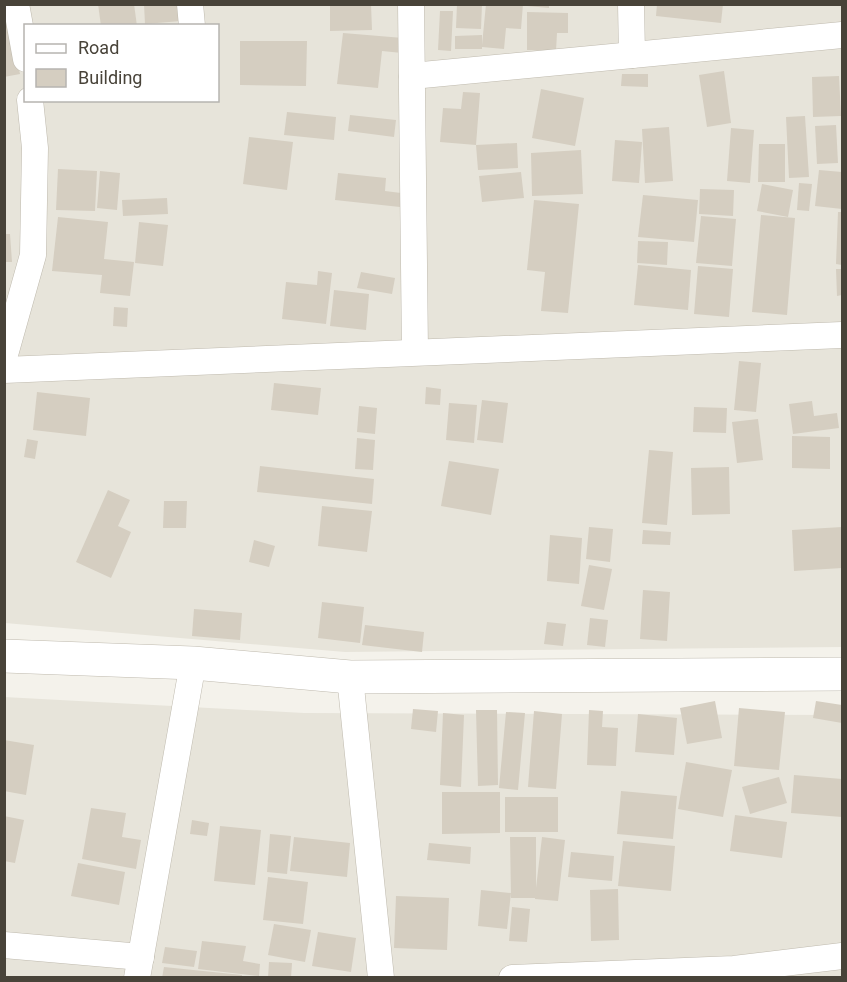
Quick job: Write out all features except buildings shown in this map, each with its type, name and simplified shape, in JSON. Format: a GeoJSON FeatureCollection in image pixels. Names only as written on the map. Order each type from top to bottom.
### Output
{"type":"FeatureCollection","features":[{"type":"Feature","properties":{"kind":"street"},"geometry":{"type":"LineString","coordinates":[[16,4],[24,48]]}},
{"type":"Feature","properties":{"kind":"street"},"geometry":{"type":"LineString","coordinates":[[190,4],[192,24]]}},
{"type":"Feature","properties":{"kind":"street"},"geometry":{"type":"LineString","coordinates":[[411,4],[415,352]]}},
{"type":"Feature","properties":{"kind":"street"},"geometry":{"type":"LineString","coordinates":[[631,4],[632,55]]}},
{"type":"Feature","properties":{"kind":"street"},"geometry":{"type":"LineString","coordinates":[[412,76],[843,34]]}},
{"type":"Feature","properties":{"kind":"street"},"geometry":{"type":"LineString","coordinates":[[4,358],[33,255],[35,148],[30,102]]}},
{"type":"Feature","properties":{"kind":"street"},"geometry":{"type":"LineString","coordinates":[[4,369],[843,335]]}},
{"type":"Feature","properties":{"kind":"street"},"geometry":{"type":"LineString","coordinates":[[4,657],[192,663],[350,676],[843,674]]}},
{"type":"Feature","properties":{"kind":"street"},"geometry":{"type":"LineString","coordinates":[[4,945],[139,967],[192,663]]}},
{"type":"Feature","properties":{"kind":"street"},"geometry":{"type":"LineString","coordinates":[[350,676],[381,978]]}},
{"type":"Feature","properties":{"kind":"street"},"geometry":{"type":"LineString","coordinates":[[512,978],[734,969],[843,956]]}},
{"type":"Feature","properties":{"kind":"shaded area"},"geometry":{"type":"Polygon","coordinates":[[[4,5],[842,5],[842,647],[345,652],[5,623],[4,5]]]}},
{"type":"Feature","properties":{"kind":"shaded area"},"geometry":{"type":"Polygon","coordinates":[[[4,697],[304,713],[842,715],[842,977],[5,977],[4,697]]]}}]}
